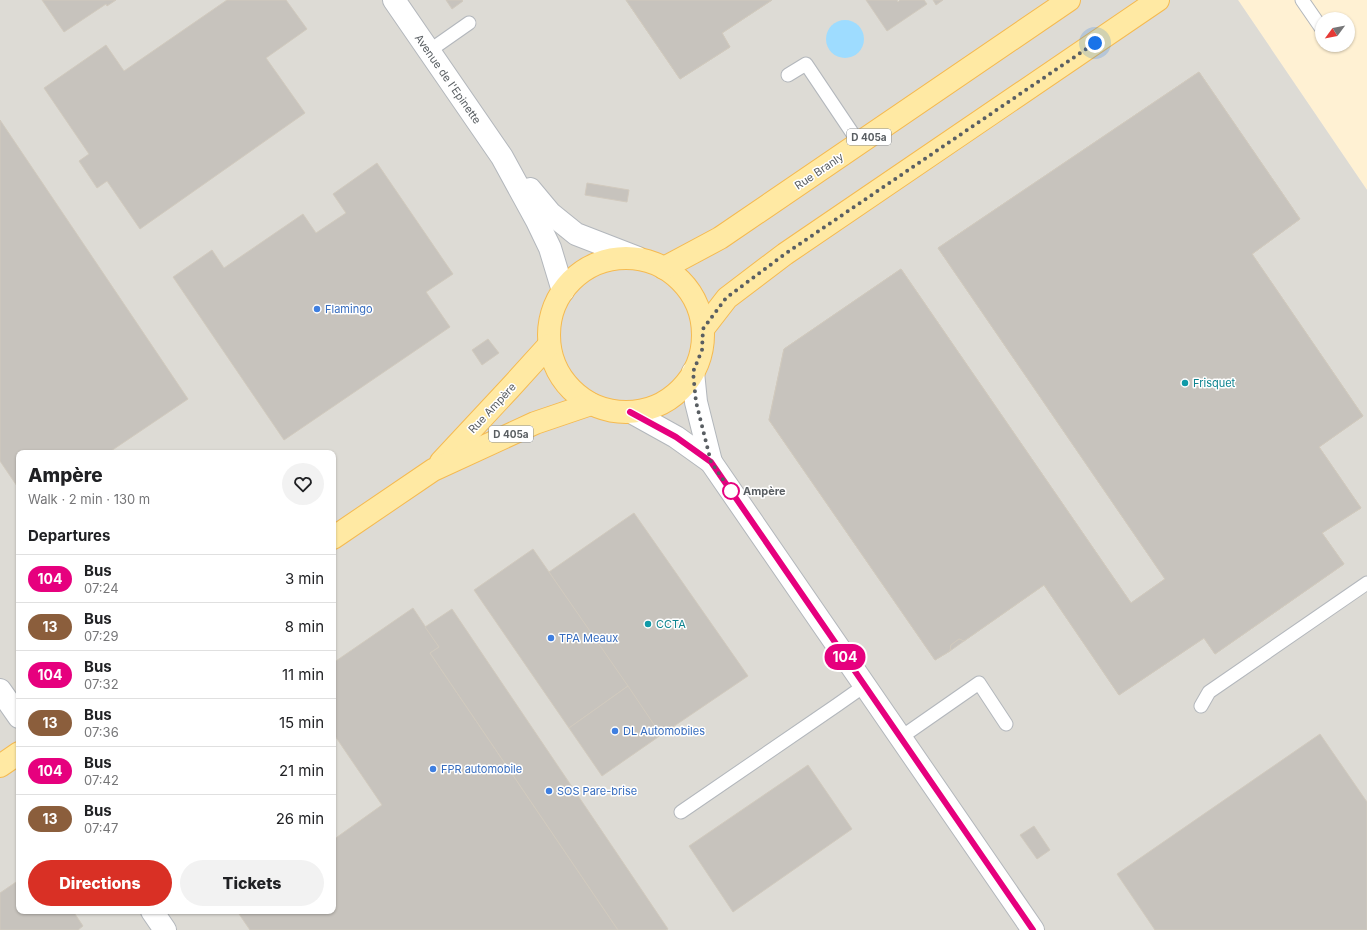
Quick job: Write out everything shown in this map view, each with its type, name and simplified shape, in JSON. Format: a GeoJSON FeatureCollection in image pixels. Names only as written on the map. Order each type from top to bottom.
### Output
{"type":"FeatureCollection","features":[{"type":"Feature","properties":{"kind":"main road","name":"Rue Branly"},"geometry":{"type":"LineString","coordinates":[[664,268],[720,238],[1069,0]]}},
{"type":"Feature","properties":{"kind":"main road"},"geometry":{"type":"LineString","coordinates":[[703,329],[726,298],[785,254],[1158,0]]}},
{"type":"Feature","properties":{"kind":"main road"},"geometry":{"type":"LineString","coordinates":[[616,258],[638,258],[652,262],[664,268],[684,284],[697,305],[703,329],[702,350],[693,372],[684,386],[669,399],[651,408],[630,412],[610,410],[591,404],[571,389],[556,369],[549,345],[549,326],[554,307],[563,291],[577,275],[596,264],[616,258]]}},
{"type":"Feature","properties":{"kind":"main road","name":"Rue Ampère"},"geometry":{"type":"LineString","coordinates":[[433,470],[549,345]]}},
{"type":"Feature","properties":{"kind":"main road","name":"Rue Ampère"},"geometry":{"type":"LineString","coordinates":[[336,536],[433,470],[535,423],[591,404]]}},
{"type":"Feature","properties":{"kind":"main road"},"geometry":{"type":"LineString","coordinates":[[0,766],[16,755]]}},
{"type":"Feature","properties":{"kind":"street","name":"Avenue de l'Epinette"},"geometry":{"type":"LineString","coordinates":[[394,0],[502,157],[550,248],[563,291]]}},
{"type":"Feature","properties":{"kind":"street","name":"Avenue de l'Epinette"},"geometry":{"type":"LineString","coordinates":[[502,157],[550,213],[576,234],[638,258]]}},
{"type":"Feature","properties":{"kind":"street"},"geometry":{"type":"LineString","coordinates":[[693,372],[696,402],[711,462]]}},
{"type":"Feature","properties":{"kind":"street"},"geometry":{"type":"LineString","coordinates":[[630,412],[676,437],[711,462],[1033,930]]}},
{"type":"Feature","properties":{"kind":"street"},"geometry":{"type":"LineString","coordinates":[[0,690],[16,713]]}},
{"type":"Feature","properties":{"kind":"street"},"geometry":{"type":"LineString","coordinates":[[154,914],[165,930]]}},
{"type":"Feature","properties":{"kind":"lane"},"geometry":{"type":"LineString","coordinates":[[1302,0],[1315,19]]}},
{"type":"Feature","properties":{"kind":"lane"},"geometry":{"type":"LineString","coordinates":[[430,51],[469,23]]}},
{"type":"Feature","properties":{"kind":"lane"},"geometry":{"type":"LineString","coordinates":[[788,75],[806,64],[859,143]]}},
{"type":"Feature","properties":{"kind":"lane"},"geometry":{"type":"LineString","coordinates":[[1201,706],[1209,692],[1367,583]]}},
{"type":"Feature","properties":{"kind":"lane"},"geometry":{"type":"LineString","coordinates":[[900,738],[979,683],[1006,724]]}},
{"type":"Feature","properties":{"kind":"lane"},"geometry":{"type":"LineString","coordinates":[[681,812],[864,686]]}},
{"type":"Feature","properties":{"kind":"shaded area"},"geometry":{"type":"Polygon","coordinates":[[[0,0],[1238,0],[1367,190],[1367,930],[0,930],[0,0]]]}},
{"type":"Feature","properties":{"kind":"shaded area"},"geometry":{"type":"Polygon","coordinates":[[[1238,0],[1367,0],[1367,190],[1238,0]]]}},
{"type":"Feature","properties":{"kind":"water"},"geometry":{"type":"Polygon","coordinates":[[[841,20],[849,20],[859,25],[863,32],[863,46],[859,53],[849,58],[841,58],[831,53],[829,50],[826,43],[826,35],[831,25],[834,23],[841,20]]]}},
{"type":"Feature","properties":{"kind":"building"},"geometry":{"type":"Polygon","coordinates":[[[42,0],[116,0],[107,6],[106,4],[64,32],[42,0]]]}},
{"type":"Feature","properties":{"kind":"building"},"geometry":{"type":"Polygon","coordinates":[[[227,0],[286,0],[307,29],[266,58],[305,113],[140,229],[107,181],[97,188],[79,161],[89,154],[44,88],[106,45],[124,71],[227,0]]]}},
{"type":"Feature","properties":{"kind":"building"},"geometry":{"type":"Polygon","coordinates":[[[446,0],[462,0],[463,1],[452,9],[446,0]]]}},
{"type":"Feature","properties":{"kind":"building"},"geometry":{"type":"Polygon","coordinates":[[[626,0],[772,0],[722,33],[730,47],[680,79],[626,0]]]}},
{"type":"Feature","properties":{"kind":"building"},"geometry":{"type":"Polygon","coordinates":[[[626,0],[772,0],[722,33],[730,47],[680,79],[626,0]]]}},
{"type":"Feature","properties":{"kind":"building"},"geometry":{"type":"Polygon","coordinates":[[[866,0],[897,0],[898,2],[900,0],[924,0],[927,4],[887,31],[866,0]]]}},
{"type":"Feature","properties":{"kind":"building"},"geometry":{"type":"Polygon","coordinates":[[[933,0],[943,0],[936,5],[933,0]]]}},
{"type":"Feature","properties":{"kind":"building","name":"Frisquet"},"geometry":{"type":"Polygon","coordinates":[[[1199,72],[1300,219],[1252,254],[1363,416],[1319,447],[1361,508],[1322,533],[1344,564],[1215,654],[1204,638],[1119,695],[1044,585],[964,641],[959,639],[951,645],[950,651],[935,660],[769,420],[784,349],[901,269],[1131,603],[1165,579],[938,248],[1199,72]]]}},
{"type":"Feature","properties":{"kind":"building","name":"Frisquet"},"geometry":{"type":"Polygon","coordinates":[[[1199,72],[1300,219],[1252,254],[1363,416],[1319,447],[1361,508],[1322,533],[1344,564],[1215,654],[1204,638],[1119,695],[1044,585],[964,641],[959,639],[951,645],[950,651],[935,660],[769,420],[784,349],[901,269],[1131,603],[1165,579],[938,248],[1199,72]]]}},
{"type":"Feature","properties":{"kind":"building"},"geometry":{"type":"Polygon","coordinates":[[[0,120],[188,399],[112,450],[16,450],[16,485],[0,461],[0,120]]]}},
{"type":"Feature","properties":{"kind":"building","name":"Flamingo"},"geometry":{"type":"Polygon","coordinates":[[[377,163],[453,274],[426,292],[450,327],[284,440],[173,277],[212,250],[224,268],[303,214],[316,233],[346,213],[333,194],[377,163]]]}},
{"type":"Feature","properties":{"kind":"building"},"geometry":{"type":"Polygon","coordinates":[[[587,183],[629,190],[627,202],[585,195],[587,183]]]}},
{"type":"Feature","properties":{"kind":"building"},"geometry":{"type":"Polygon","coordinates":[[[488,339],[499,353],[482,365],[472,350],[488,339]]]}},
{"type":"Feature","properties":{"kind":"building","name":"CCTA"},"geometry":{"type":"Polygon","coordinates":[[[634,513],[748,676],[661,735],[549,572],[634,513]]]}},
{"type":"Feature","properties":{"kind":"building","name":"TPA Meaux"},"geometry":{"type":"Polygon","coordinates":[[[533,549],[628,686],[569,728],[474,590],[533,549]]]}},
{"type":"Feature","properties":{"kind":"building","name":"FPR automobile"},"geometry":{"type":"Polygon","coordinates":[[[413,608],[439,647],[430,653],[618,930],[250,930],[239,914],[336,914],[336,838],[382,805],[336,737],[336,661],[413,608]]]}},
{"type":"Feature","properties":{"kind":"building","name":"SOS Pare-brise"},"geometry":{"type":"Polygon","coordinates":[[[452,609],[668,929],[618,930],[430,653],[439,647],[425,627],[452,609]]]}},
{"type":"Feature","properties":{"kind":"building"},"geometry":{"type":"Polygon","coordinates":[[[959,639],[964,641],[950,651],[951,645],[959,639]]]}},
{"type":"Feature","properties":{"kind":"building","name":"DL Automobiles"},"geometry":{"type":"Polygon","coordinates":[[[628,686],[661,735],[602,776],[569,728],[628,686]]]}},
{"type":"Feature","properties":{"kind":"building"},"geometry":{"type":"Polygon","coordinates":[[[1320,734],[1367,802],[1367,930],[1155,930],[1117,874],[1320,734]]]}},
{"type":"Feature","properties":{"kind":"building"},"geometry":{"type":"Polygon","coordinates":[[[808,765],[852,829],[733,912],[689,846],[808,765]]]}},
{"type":"Feature","properties":{"kind":"building"},"geometry":{"type":"Polygon","coordinates":[[[1034,826],[1050,850],[1037,859],[1020,835],[1034,826]]]}},
{"type":"Feature","properties":{"kind":"building"},"geometry":{"type":"Polygon","coordinates":[[[16,882],[16,914],[75,914],[83,926],[78,930],[0,930],[0,893],[16,882]]]}},
{"type":"Feature","properties":{"kind":"bus line","name":"104"},"geometry":{"type":"LineString","coordinates":[[630,412],[676,437],[711,462],[1033,930]]}},
{"type":"Feature","properties":{"kind":"place","name":"Flamingo"},"geometry":{"type":"Point","coordinates":[317,309]}},
{"type":"Feature","properties":{"kind":"place","name":"Frisquet"},"geometry":{"type":"Point","coordinates":[1185,383]}},
{"type":"Feature","properties":{"kind":"place","name":"Ampère"},"geometry":{"type":"Point","coordinates":[731,491]}},
{"type":"Feature","properties":{"kind":"place","name":"CCTA"},"geometry":{"type":"Point","coordinates":[648,624]}},
{"type":"Feature","properties":{"kind":"place","name":"TPA Meaux"},"geometry":{"type":"Point","coordinates":[551,638]}},
{"type":"Feature","properties":{"kind":"place","name":"DL Automobiles"},"geometry":{"type":"Point","coordinates":[615,731]}},
{"type":"Feature","properties":{"kind":"place","name":"FPR automobile"},"geometry":{"type":"Point","coordinates":[433,769]}},
{"type":"Feature","properties":{"kind":"place","name":"SOS Pare-brise"},"geometry":{"type":"Point","coordinates":[549,791]}},
{"type":"Feature","properties":{"kind":"route"},"geometry":{"type":"LineString","coordinates":[[731,491],[711,462],[696,402],[693,372],[702,350],[703,329],[726,298],[785,254],[1095,43]]}}]}
